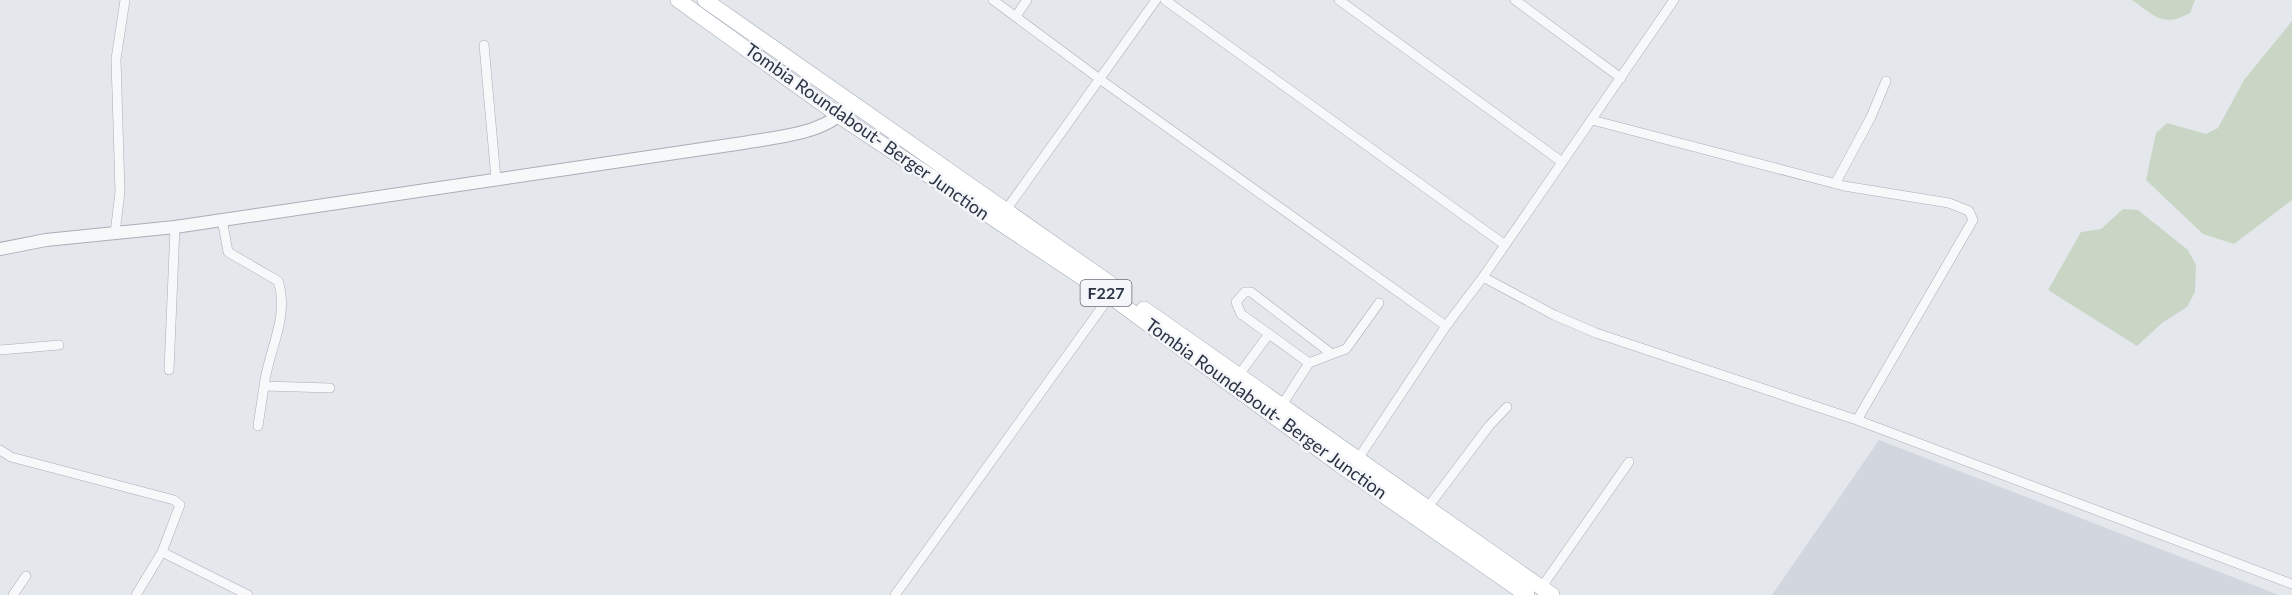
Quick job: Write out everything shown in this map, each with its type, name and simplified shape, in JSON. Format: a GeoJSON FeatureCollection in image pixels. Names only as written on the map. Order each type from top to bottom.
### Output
{"type":"FeatureCollection","features":[{"type":"Feature","properties":{"kind":"main road","name":"Tombia Roundabout- Berger Junction"},"geometry":{"type":"LineString","coordinates":[[678,0],[841,117],[1110,296],[1348,471],[1527,595]]}},
{"type":"Feature","properties":{"kind":"main road","name":"Tombia Roundabout- Berger Junction"},"geometry":{"type":"LineString","coordinates":[[705,0],[1547,591]]}},
{"type":"Feature","properties":{"kind":"street"},"geometry":{"type":"LineString","coordinates":[[115,233],[120,192],[116,59],[125,0]]}},
{"type":"Feature","properties":{"kind":"street"},"geometry":{"type":"LineString","coordinates":[[993,0],[1101,80],[1446,326]]}},
{"type":"Feature","properties":{"kind":"street"},"geometry":{"type":"LineString","coordinates":[[1016,16],[1027,0]]}},
{"type":"Feature","properties":{"kind":"street"},"geometry":{"type":"LineString","coordinates":[[1006,210],[1156,0]]}},
{"type":"Feature","properties":{"kind":"street"},"geometry":{"type":"LineString","coordinates":[[1166,0],[1505,245]]}},
{"type":"Feature","properties":{"kind":"street"},"geometry":{"type":"LineString","coordinates":[[1339,0],[1562,162]]}},
{"type":"Feature","properties":{"kind":"street"},"geometry":{"type":"LineString","coordinates":[[1515,0],[1621,78]]}},
{"type":"Feature","properties":{"kind":"street"},"geometry":{"type":"LineString","coordinates":[[1348,471],[1446,326],[1483,277],[1674,0]]}},
{"type":"Feature","properties":{"kind":"street"},"geometry":{"type":"LineString","coordinates":[[484,45],[496,179]]}},
{"type":"Feature","properties":{"kind":"street"},"geometry":{"type":"LineString","coordinates":[[1836,184],[1871,117],[1886,81]]}},
{"type":"Feature","properties":{"kind":"street"},"geometry":{"type":"LineString","coordinates":[[0,249],[46,240],[175,227],[743,143],[816,129],[841,117],[852,103]]}},
{"type":"Feature","properties":{"kind":"street"},"geometry":{"type":"LineString","coordinates":[[1592,120],[1836,184],[1949,203],[1969,211],[1973,220],[1857,420]]}},
{"type":"Feature","properties":{"kind":"street"},"geometry":{"type":"LineString","coordinates":[[222,219],[228,252],[278,281],[281,291],[279,334],[266,367],[258,426]]}},
{"type":"Feature","properties":{"kind":"street"},"geometry":{"type":"LineString","coordinates":[[169,370],[175,227]]}},
{"type":"Feature","properties":{"kind":"street"},"geometry":{"type":"LineString","coordinates":[[1483,277],[1554,315],[1596,333],[1857,420],[2225,561],[2292,584]]}},
{"type":"Feature","properties":{"kind":"street"},"geometry":{"type":"LineString","coordinates":[[1309,363],[1237,309],[1236,302],[1245,292],[1251,292],[1332,354]]}},
{"type":"Feature","properties":{"kind":"street"},"geometry":{"type":"LineString","coordinates":[[895,595],[1110,296]]}},
{"type":"Feature","properties":{"kind":"street"},"geometry":{"type":"LineString","coordinates":[[1282,405],[1309,363],[1346,350],[1379,303]]}},
{"type":"Feature","properties":{"kind":"street"},"geometry":{"type":"LineString","coordinates":[[1238,376],[1269,334]]}},
{"type":"Feature","properties":{"kind":"street"},"geometry":{"type":"LineString","coordinates":[[0,350],[58,345]]}},
{"type":"Feature","properties":{"kind":"street"},"geometry":{"type":"LineString","coordinates":[[264,386],[330,388]]}},
{"type":"Feature","properties":{"kind":"street"},"geometry":{"type":"LineString","coordinates":[[1428,507],[1507,407]]}},
{"type":"Feature","properties":{"kind":"street"},"geometry":{"type":"LineString","coordinates":[[0,450],[11,456],[174,500],[180,505],[162,552],[136,595]]}},
{"type":"Feature","properties":{"kind":"street"},"geometry":{"type":"LineString","coordinates":[[1547,591],[1629,462]]}},
{"type":"Feature","properties":{"kind":"street"},"geometry":{"type":"LineString","coordinates":[[162,552],[248,595]]}},
{"type":"Feature","properties":{"kind":"street"},"geometry":{"type":"LineString","coordinates":[[14,595],[26,576]]}},
{"type":"Feature","properties":{"kind":"shaded area"},"geometry":{"type":"Polygon","coordinates":[[[1879,440],[2279,595],[1772,595],[1879,440]]]}},
{"type":"Feature","properties":{"kind":"green space"},"geometry":{"type":"Polygon","coordinates":[[[2132,0],[2195,0],[2190,13],[2173,20],[2166,20],[2153,15],[2132,0]]]}},
{"type":"Feature","properties":{"kind":"green space"},"geometry":{"type":"Polygon","coordinates":[[[2292,21],[2292,200],[2234,244],[2203,234],[2146,180],[2156,133],[2167,123],[2206,134],[2218,128],[2244,80],[2292,21]]]}},
{"type":"Feature","properties":{"kind":"green space"},"geometry":{"type":"Polygon","coordinates":[[[2123,209],[2138,210],[2188,250],[2196,265],[2195,292],[2187,307],[2162,323],[2137,346],[2048,290],[2081,232],[2101,229],[2123,209]]]}}]}
